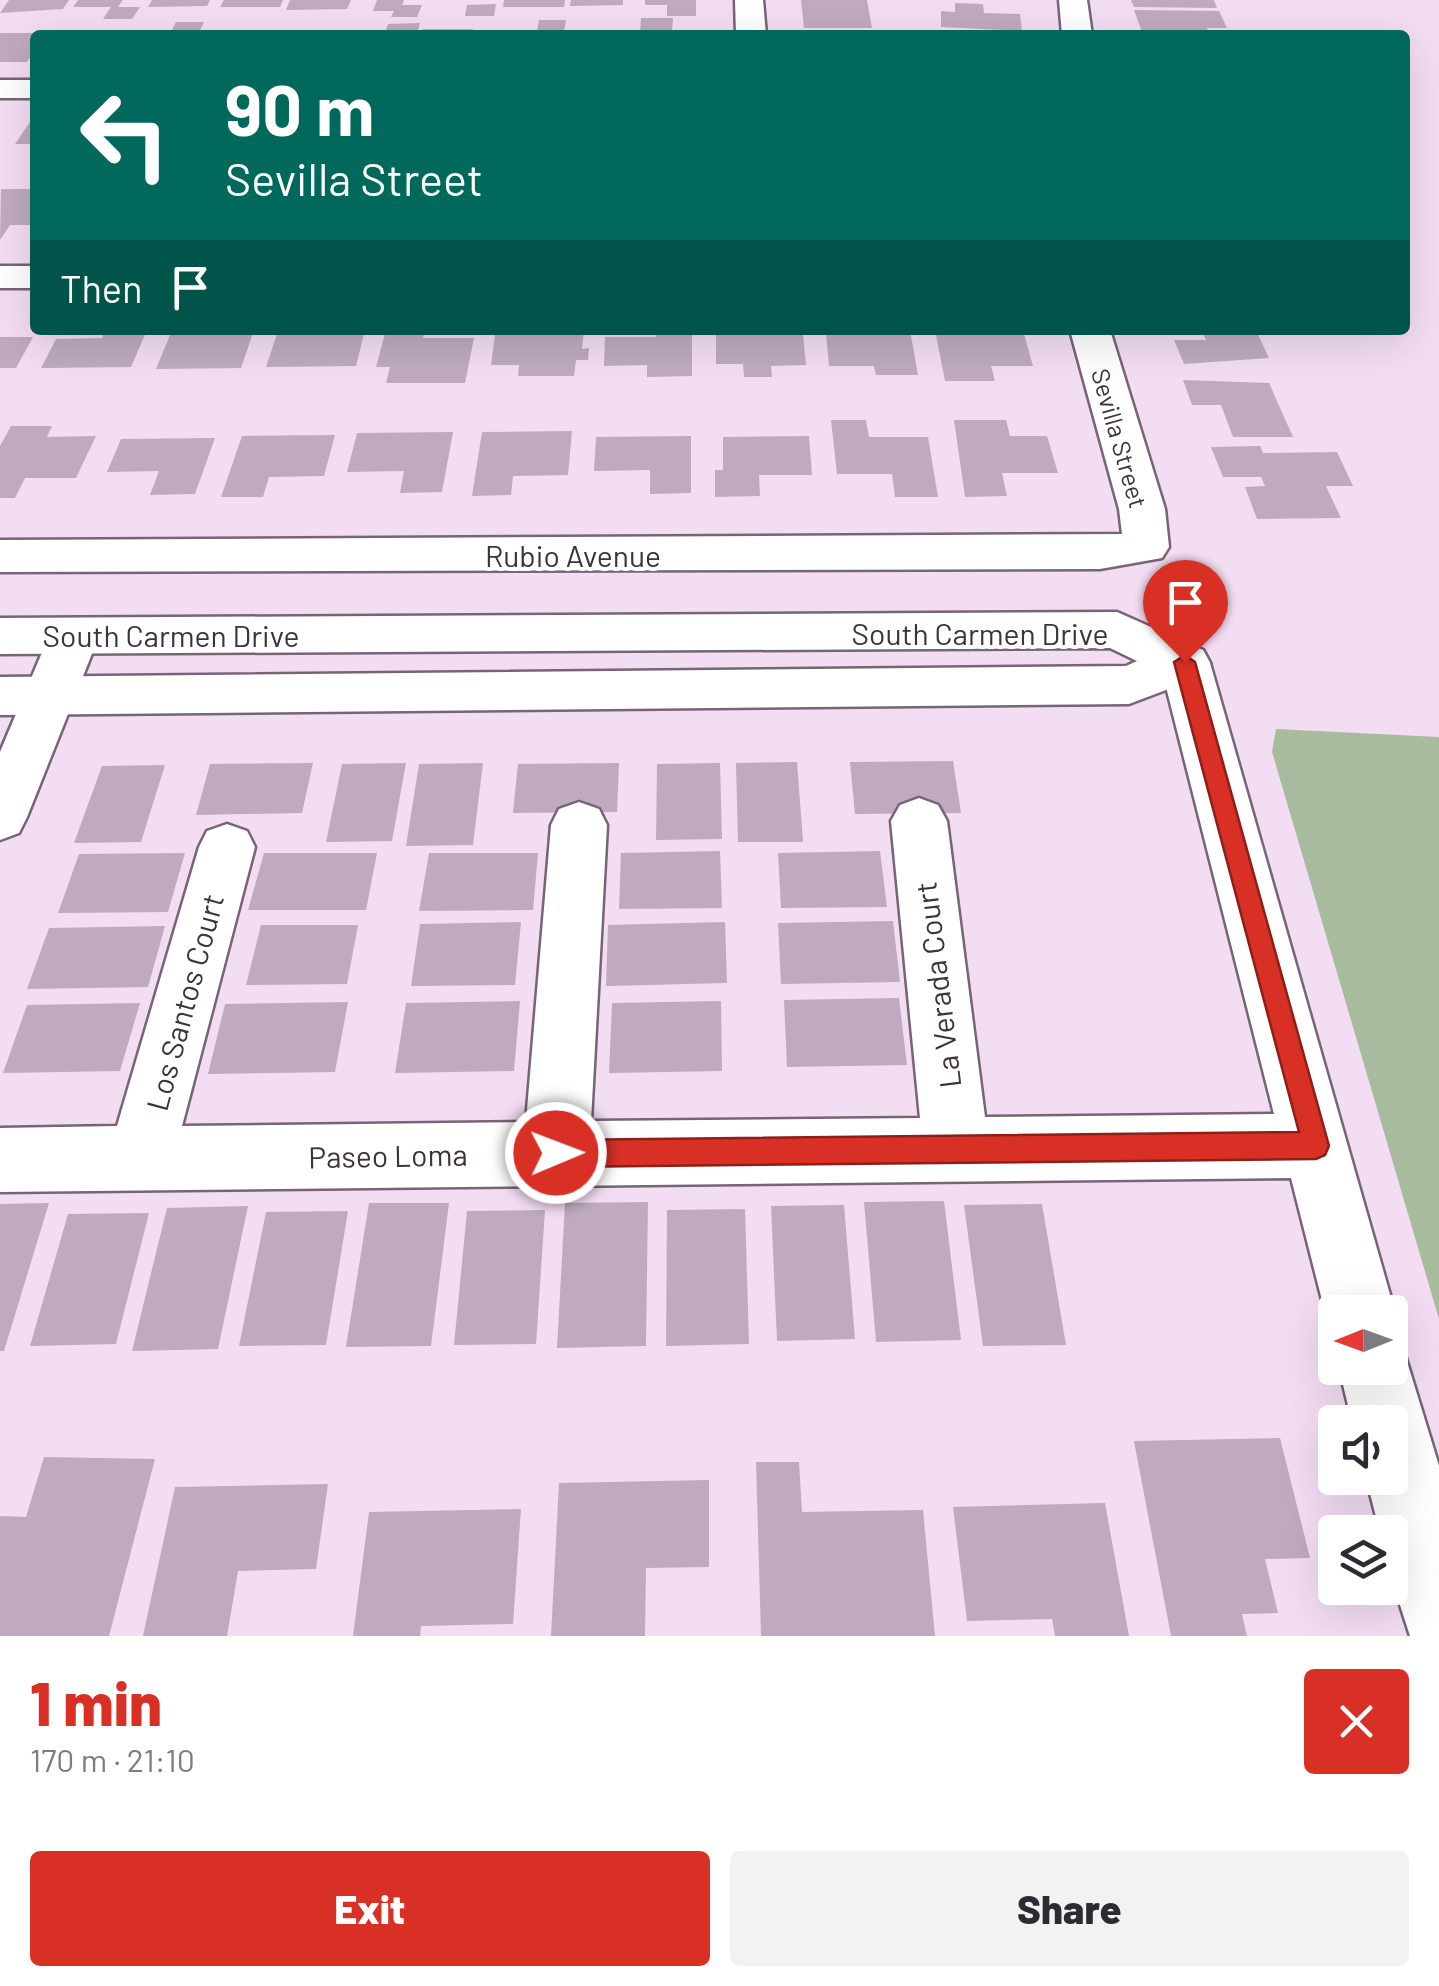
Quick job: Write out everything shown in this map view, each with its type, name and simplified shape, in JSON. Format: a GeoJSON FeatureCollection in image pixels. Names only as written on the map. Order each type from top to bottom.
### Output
{"type":"FeatureCollection","features":[{"type":"Feature","properties":{"kind":"street"},"geometry":{"type":"LineString","coordinates":[[749,0],[751,30]]}},
{"type":"Feature","properties":{"kind":"street"},"geometry":{"type":"LineString","coordinates":[[1073,0],[1076,30]]}},
{"type":"Feature","properties":{"kind":"street"},"geometry":{"type":"LineString","coordinates":[[0,89],[30,89]]}},
{"type":"Feature","properties":{"kind":"street"},"geometry":{"type":"LineString","coordinates":[[0,277],[30,276]]}},
{"type":"Feature","properties":{"kind":"street","name":"Sevilla Street"},"geometry":{"type":"LineString","coordinates":[[1091,335],[1142,509],[1146,548]]}},
{"type":"Feature","properties":{"kind":"street","name":"Rubio Avenue"},"geometry":{"type":"LineString","coordinates":[[0,556],[1100,553],[1146,548]]}},
{"type":"Feature","properties":{"kind":"street","name":"South Carmen Drive"},"geometry":{"type":"LineString","coordinates":[[0,636],[1117,630],[1185,662]]}},
{"type":"Feature","properties":{"kind":"street"},"geometry":{"type":"LineString","coordinates":[[0,817],[25,696],[74,636]]}},
{"type":"Feature","properties":{"kind":"street"},"geometry":{"type":"LineString","coordinates":[[1185,662],[1355,1295]]}},
{"type":"Feature","properties":{"kind":"street","name":"South Carmen Drive"},"geometry":{"type":"LineString","coordinates":[[25,696],[1130,685],[1185,662]]}},
{"type":"Feature","properties":{"kind":"street","name":"La Verada Court"},"geometry":{"type":"LineString","coordinates":[[918,821],[956,1149]]}},
{"type":"Feature","properties":{"kind":"street"},"geometry":{"type":"LineString","coordinates":[[556,1153],[579,825]]}},
{"type":"Feature","properties":{"kind":"street","name":"Los Santos Court"},"geometry":{"type":"LineString","coordinates":[[141,1158],[227,846]]}},
{"type":"Feature","properties":{"kind":"street","name":"Paseo Loma"},"geometry":{"type":"LineString","coordinates":[[0,1160],[1316,1146]]}},
{"type":"Feature","properties":{"kind":"street"},"geometry":{"type":"LineString","coordinates":[[1408,1492],[1439,1609]]}},
{"type":"Feature","properties":{"kind":"green space"},"geometry":{"type":"Polygon","coordinates":[[[1276,729],[1439,737],[1439,1319],[1272,752],[1276,729]]]}},
{"type":"Feature","properties":{"kind":"building"},"geometry":{"type":"Polygon","coordinates":[[[9,0],[69,0],[63,9],[0,13],[9,0]]]}},
{"type":"Feature","properties":{"kind":"building"},"geometry":{"type":"Polygon","coordinates":[[[78,0],[123,0],[118,7],[140,7],[132,19],[103,19],[111,7],[73,7],[78,0]]]}},
{"type":"Feature","properties":{"kind":"building"},"geometry":{"type":"Polygon","coordinates":[[[152,0],[210,0],[207,6],[148,7],[152,0]]]}},
{"type":"Feature","properties":{"kind":"building"},"geometry":{"type":"Polygon","coordinates":[[[224,0],[283,0],[280,7],[220,7],[224,0]]]}},
{"type":"Feature","properties":{"kind":"building"},"geometry":{"type":"Polygon","coordinates":[[[290,0],[351,0],[347,9],[286,10],[290,0]]]}},
{"type":"Feature","properties":{"kind":"building"},"geometry":{"type":"Polygon","coordinates":[[[377,0],[422,5],[417,17],[391,17],[394,11],[373,11],[377,0]]]}},
{"type":"Feature","properties":{"kind":"building"},"geometry":{"type":"Polygon","coordinates":[[[504,0],[565,0],[564,7],[503,7],[504,0]]]}},
{"type":"Feature","properties":{"kind":"building"},"geometry":{"type":"Polygon","coordinates":[[[571,0],[623,0],[623,5],[570,6],[571,0]]]}},
{"type":"Feature","properties":{"kind":"building"},"geometry":{"type":"Polygon","coordinates":[[[645,0],[696,0],[696,16],[667,16],[667,5],[645,5],[645,0]]]}},
{"type":"Feature","properties":{"kind":"building"},"geometry":{"type":"Polygon","coordinates":[[[801,0],[867,0],[872,28],[804,28],[801,0]]]}},
{"type":"Feature","properties":{"kind":"building"},"geometry":{"type":"Polygon","coordinates":[[[1131,0],[1214,0],[1217,8],[1134,7],[1131,0]]]}},
{"type":"Feature","properties":{"kind":"building"},"geometry":{"type":"Polygon","coordinates":[[[955,3],[983,4],[984,13],[1020,14],[1022,30],[941,27],[941,11],[955,12],[955,3]]]}},
{"type":"Feature","properties":{"kind":"building"},"geometry":{"type":"Polygon","coordinates":[[[496,4],[494,16],[465,16],[467,5],[496,4]]]}},
{"type":"Feature","properties":{"kind":"building"},"geometry":{"type":"Polygon","coordinates":[[[1134,10],[1219,11],[1227,28],[1208,30],[1141,30],[1134,10]]]}},
{"type":"Feature","properties":{"kind":"building"},"geometry":{"type":"Polygon","coordinates":[[[641,18],[673,18],[672,30],[640,30],[641,18]]]}},
{"type":"Feature","properties":{"kind":"building"},"geometry":{"type":"Polygon","coordinates":[[[539,20],[566,20],[564,30],[537,30],[539,20]]]}},
{"type":"Feature","properties":{"kind":"building"},"geometry":{"type":"Polygon","coordinates":[[[176,22],[204,22],[200,30],[172,30],[176,22]]]}},
{"type":"Feature","properties":{"kind":"building"},"geometry":{"type":"Polygon","coordinates":[[[420,23],[418,30],[386,30],[388,24],[420,23]]]}},
{"type":"Feature","properties":{"kind":"building"},"geometry":{"type":"Polygon","coordinates":[[[0,33],[30,33],[27,62],[0,62],[0,33]]]}},
{"type":"Feature","properties":{"kind":"building"},"geometry":{"type":"Polygon","coordinates":[[[30,122],[30,144],[15,144],[30,122]]]}},
{"type":"Feature","properties":{"kind":"building"},"geometry":{"type":"Polygon","coordinates":[[[1,189],[30,189],[30,225],[10,225],[0,240],[1,189]]]}},
{"type":"Feature","properties":{"kind":"building"},"geometry":{"type":"Polygon","coordinates":[[[145,335],[131,367],[41,368],[56,339],[145,335]]]}},
{"type":"Feature","properties":{"kind":"building"},"geometry":{"type":"Polygon","coordinates":[[[170,335],[252,335],[241,368],[156,369],[170,335]]]}},
{"type":"Feature","properties":{"kind":"building"},"geometry":{"type":"Polygon","coordinates":[[[277,335],[364,335],[356,366],[266,367],[277,335]]]}},
{"type":"Feature","properties":{"kind":"building"},"geometry":{"type":"Polygon","coordinates":[[[385,335],[474,338],[465,383],[386,383],[390,367],[376,367],[385,335]]]}},
{"type":"Feature","properties":{"kind":"building"},"geometry":{"type":"Polygon","coordinates":[[[495,335],[583,335],[582,349],[589,348],[588,360],[576,360],[574,376],[518,376],[519,365],[491,365],[495,335]]]}},
{"type":"Feature","properties":{"kind":"building"},"geometry":{"type":"Polygon","coordinates":[[[692,335],[692,376],[647,377],[647,365],[604,366],[605,337],[692,335]]]}},
{"type":"Feature","properties":{"kind":"building"},"geometry":{"type":"Polygon","coordinates":[[[716,335],[803,335],[806,365],[771,366],[772,377],[744,377],[743,364],[716,364],[716,335]]]}},
{"type":"Feature","properties":{"kind":"building"},"geometry":{"type":"Polygon","coordinates":[[[826,335],[911,335],[918,375],[876,375],[874,366],[829,366],[826,335]]]}},
{"type":"Feature","properties":{"kind":"building"},"geometry":{"type":"Polygon","coordinates":[[[936,335],[1024,335],[1033,366],[991,366],[995,381],[945,381],[936,335]]]}},
{"type":"Feature","properties":{"kind":"building"},"geometry":{"type":"Polygon","coordinates":[[[1204,335],[1258,335],[1269,358],[1184,364],[1174,340],[1206,340],[1204,335]]]}},
{"type":"Feature","properties":{"kind":"building"},"geometry":{"type":"Polygon","coordinates":[[[0,337],[33,337],[16,368],[0,368],[0,337]]]}},
{"type":"Feature","properties":{"kind":"building"},"geometry":{"type":"Polygon","coordinates":[[[1183,380],[1269,383],[1293,437],[1233,437],[1221,405],[1192,405],[1183,380]]]}},
{"type":"Feature","properties":{"kind":"building"},"geometry":{"type":"Polygon","coordinates":[[[831,420],[866,420],[869,437],[928,437],[938,497],[895,497],[892,474],[837,474],[831,420]]]}},
{"type":"Feature","properties":{"kind":"building"},"geometry":{"type":"Polygon","coordinates":[[[954,420],[1006,420],[1010,436],[1047,436],[1058,473],[1002,473],[1007,496],[965,497],[954,420]]]}},
{"type":"Feature","properties":{"kind":"building"},"geometry":{"type":"Polygon","coordinates":[[[11,426],[52,426],[47,437],[96,436],[76,478],[25,478],[15,498],[0,498],[0,446],[11,426]]]}},
{"type":"Feature","properties":{"kind":"building"},"geometry":{"type":"Polygon","coordinates":[[[572,431],[568,475],[513,476],[511,495],[472,496],[482,432],[572,431]]]}},
{"type":"Feature","properties":{"kind":"building"},"geometry":{"type":"Polygon","coordinates":[[[453,432],[442,492],[400,493],[404,471],[347,472],[357,433],[453,432]]]}},
{"type":"Feature","properties":{"kind":"building"},"geometry":{"type":"Polygon","coordinates":[[[335,435],[324,476],[269,477],[263,497],[221,497],[242,436],[335,435]]]}},
{"type":"Feature","properties":{"kind":"building"},"geometry":{"type":"Polygon","coordinates":[[[691,436],[691,493],[650,494],[650,470],[594,471],[596,437],[691,436]]]}},
{"type":"Feature","properties":{"kind":"building"},"geometry":{"type":"Polygon","coordinates":[[[809,436],[812,475],[759,475],[760,496],[715,497],[715,470],[723,470],[723,437],[809,436]]]}},
{"type":"Feature","properties":{"kind":"building"},"geometry":{"type":"Polygon","coordinates":[[[215,438],[195,494],[150,495],[159,471],[107,472],[121,439],[215,438]]]}},
{"type":"Feature","properties":{"kind":"building"},"geometry":{"type":"Polygon","coordinates":[[[1260,446],[1263,453],[1337,452],[1353,486],[1326,486],[1341,518],[1257,519],[1245,487],[1265,486],[1261,477],[1223,477],[1211,447],[1260,446]]]}},
{"type":"Feature","properties":{"kind":"building"},"geometry":{"type":"Polygon","coordinates":[[[953,761],[961,813],[855,814],[850,762],[953,761]]]}},
{"type":"Feature","properties":{"kind":"building"},"geometry":{"type":"Polygon","coordinates":[[[797,762],[803,842],[738,842],[736,763],[797,762]]]}},
{"type":"Feature","properties":{"kind":"building"},"geometry":{"type":"Polygon","coordinates":[[[313,763],[302,813],[196,815],[210,764],[313,763]]]}},
{"type":"Feature","properties":{"kind":"building"},"geometry":{"type":"Polygon","coordinates":[[[406,763],[392,841],[326,842],[342,764],[406,763]]]}},
{"type":"Feature","properties":{"kind":"building"},"geometry":{"type":"Polygon","coordinates":[[[483,763],[473,845],[406,846],[419,764],[483,763]]]}},
{"type":"Feature","properties":{"kind":"building"},"geometry":{"type":"Polygon","coordinates":[[[619,763],[617,812],[513,813],[518,764],[619,763]]]}},
{"type":"Feature","properties":{"kind":"building"},"geometry":{"type":"Polygon","coordinates":[[[720,763],[722,839],[656,840],[657,764],[720,763]]]}},
{"type":"Feature","properties":{"kind":"building"},"geometry":{"type":"Polygon","coordinates":[[[165,765],[141,842],[74,843],[102,766],[165,765]]]}},
{"type":"Feature","properties":{"kind":"building"},"geometry":{"type":"Polygon","coordinates":[[[720,851],[722,908],[619,909],[621,853],[720,851]]]}},
{"type":"Feature","properties":{"kind":"building"},"geometry":{"type":"Polygon","coordinates":[[[880,851],[887,907],[781,908],[778,853],[880,851]]]}},
{"type":"Feature","properties":{"kind":"building"},"geometry":{"type":"Polygon","coordinates":[[[185,853],[168,912],[58,913],[79,854],[185,853]]]}},
{"type":"Feature","properties":{"kind":"building"},"geometry":{"type":"Polygon","coordinates":[[[264,853],[377,853],[366,910],[248,910],[264,853]]]}},
{"type":"Feature","properties":{"kind":"building"},"geometry":{"type":"Polygon","coordinates":[[[429,853],[538,853],[533,910],[419,911],[429,853]]]}},
{"type":"Feature","properties":{"kind":"building"},"geometry":{"type":"Polygon","coordinates":[[[893,921],[900,982],[781,984],[778,923],[893,921]]]}},
{"type":"Feature","properties":{"kind":"building"},"geometry":{"type":"Polygon","coordinates":[[[521,922],[515,985],[411,986],[420,924],[521,922]]]}},
{"type":"Feature","properties":{"kind":"building"},"geometry":{"type":"Polygon","coordinates":[[[725,922],[727,983],[606,986],[608,925],[725,922]]]}},
{"type":"Feature","properties":{"kind":"building"},"geometry":{"type":"Polygon","coordinates":[[[261,925],[358,925],[347,984],[246,985],[261,925]]]}},
{"type":"Feature","properties":{"kind":"building"},"geometry":{"type":"Polygon","coordinates":[[[165,926],[148,987],[27,989],[49,928],[165,926]]]}},
{"type":"Feature","properties":{"kind":"building"},"geometry":{"type":"Polygon","coordinates":[[[899,998],[907,1065],[787,1067],[784,1000],[899,998]]]}},
{"type":"Feature","properties":{"kind":"building"},"geometry":{"type":"Polygon","coordinates":[[[520,1001],[514,1071],[395,1073],[406,1003],[520,1001]]]}},
{"type":"Feature","properties":{"kind":"building"},"geometry":{"type":"Polygon","coordinates":[[[721,1001],[722,1071],[609,1073],[612,1003],[721,1001]]]}},
{"type":"Feature","properties":{"kind":"building"},"geometry":{"type":"Polygon","coordinates":[[[348,1002],[335,1072],[208,1074],[225,1004],[348,1002]]]}},
{"type":"Feature","properties":{"kind":"building"},"geometry":{"type":"Polygon","coordinates":[[[140,1003],[120,1071],[3,1073],[27,1005],[140,1003]]]}},
{"type":"Feature","properties":{"kind":"building"},"geometry":{"type":"Polygon","coordinates":[[[944,1201],[961,1340],[876,1342],[864,1202],[944,1201]]]}},
{"type":"Feature","properties":{"kind":"building"},"geometry":{"type":"Polygon","coordinates":[[[648,1202],[646,1346],[557,1348],[565,1203],[648,1202]]]}},
{"type":"Feature","properties":{"kind":"building"},"geometry":{"type":"Polygon","coordinates":[[[49,1203],[4,1351],[0,1351],[0,1204],[49,1203]]]}},
{"type":"Feature","properties":{"kind":"building"},"geometry":{"type":"Polygon","coordinates":[[[369,1203],[449,1203],[431,1346],[346,1347],[369,1203]]]}},
{"type":"Feature","properties":{"kind":"building"},"geometry":{"type":"Polygon","coordinates":[[[1042,1204],[1066,1345],[983,1346],[964,1205],[1042,1204]]]}},
{"type":"Feature","properties":{"kind":"building"},"geometry":{"type":"Polygon","coordinates":[[[844,1205],[855,1339],[777,1341],[771,1206],[844,1205]]]}},
{"type":"Feature","properties":{"kind":"building"},"geometry":{"type":"Polygon","coordinates":[[[248,1206],[218,1349],[132,1351],[167,1208],[248,1206]]]}},
{"type":"Feature","properties":{"kind":"building"},"geometry":{"type":"Polygon","coordinates":[[[745,1209],[749,1344],[666,1346],[667,1210],[745,1209]]]}},
{"type":"Feature","properties":{"kind":"building"},"geometry":{"type":"Polygon","coordinates":[[[545,1210],[536,1344],[454,1345],[467,1211],[545,1210]]]}},
{"type":"Feature","properties":{"kind":"building"},"geometry":{"type":"Polygon","coordinates":[[[348,1211],[326,1345],[239,1346],[266,1212],[348,1211]]]}},
{"type":"Feature","properties":{"kind":"building"},"geometry":{"type":"Polygon","coordinates":[[[149,1213],[116,1344],[30,1346],[68,1214],[149,1213]]]}},
{"type":"Feature","properties":{"kind":"building"},"geometry":{"type":"Polygon","coordinates":[[[1280,1438],[1310,1558],[1265,1559],[1278,1613],[1242,1614],[1247,1636],[1171,1636],[1134,1441],[1280,1438]]]}},
{"type":"Feature","properties":{"kind":"building"},"geometry":{"type":"Polygon","coordinates":[[[44,1457],[155,1459],[109,1636],[0,1636],[0,1516],[26,1517],[44,1457]]]}},
{"type":"Feature","properties":{"kind":"building"},"geometry":{"type":"Polygon","coordinates":[[[756,1462],[799,1462],[802,1512],[923,1510],[935,1636],[761,1636],[756,1462]]]}},
{"type":"Feature","properties":{"kind":"building"},"geometry":{"type":"Polygon","coordinates":[[[709,1480],[709,1567],[646,1568],[645,1636],[551,1636],[559,1483],[709,1480]]]}},
{"type":"Feature","properties":{"kind":"building"},"geometry":{"type":"Polygon","coordinates":[[[328,1484],[316,1569],[238,1571],[227,1636],[143,1636],[175,1487],[328,1484]]]}},
{"type":"Feature","properties":{"kind":"building"},"geometry":{"type":"Polygon","coordinates":[[[1105,1503],[1129,1636],[1055,1636],[1052,1619],[967,1621],[953,1507],[1105,1503]]]}},
{"type":"Feature","properties":{"kind":"building"},"geometry":{"type":"Polygon","coordinates":[[[521,1509],[513,1624],[421,1626],[420,1636],[353,1636],[369,1512],[521,1509]]]}},
{"type":"Feature","properties":{"kind":"route"},"geometry":{"type":"LineString","coordinates":[[556,1153],[1316,1146],[1185,662]]}}]}
